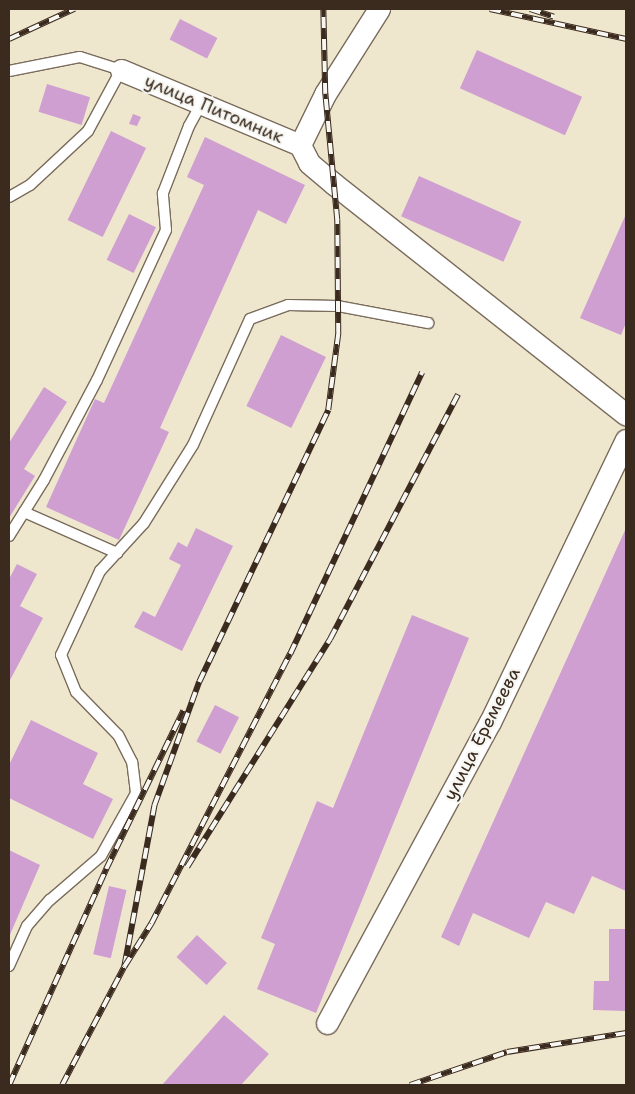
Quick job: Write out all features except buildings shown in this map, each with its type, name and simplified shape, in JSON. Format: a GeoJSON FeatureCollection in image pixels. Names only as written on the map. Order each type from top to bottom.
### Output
{"type":"FeatureCollection","features":[{"type":"Feature","properties":{"kind":"street","name":"улица Питомник"},"geometry":{"type":"LineString","coordinates":[[121,70],[300,145],[325,94],[379,9]]}},
{"type":"Feature","properties":{"kind":"street"},"geometry":{"type":"LineString","coordinates":[[300,145],[309,164],[626,416]]}},
{"type":"Feature","properties":{"kind":"street","name":"улица Еремеева"},"geometry":{"type":"LineString","coordinates":[[327,1023],[490,722],[626,440]]}},
{"type":"Feature","properties":{"kind":"lane"},"geometry":{"type":"LineString","coordinates":[[9,71],[80,57],[121,70],[88,131],[30,185],[9,197]]}},
{"type":"Feature","properties":{"kind":"lane"},"geometry":{"type":"LineString","coordinates":[[9,536],[96,380],[166,230],[163,193],[189,126],[202,104]]}},
{"type":"Feature","properties":{"kind":"lane"},"geometry":{"type":"LineString","coordinates":[[9,966],[27,926],[50,900],[101,856],[136,793],[132,762],[118,735],[76,692],[61,655],[100,571],[144,523],[193,445],[250,319],[288,305],[330,306],[428,323]]}},
{"type":"Feature","properties":{"kind":"lane"},"geometry":{"type":"LineString","coordinates":[[24,512],[117,553]]}},
{"type":"Feature","properties":{"kind":"railway"},"geometry":{"type":"LineString","coordinates":[[9,39],[74,9]]}},
{"type":"Feature","properties":{"kind":"railway"},"geometry":{"type":"LineString","coordinates":[[124,967],[154,806],[199,682],[328,410],[338,334],[337,220],[325,94],[323,9]]}},
{"type":"Feature","properties":{"kind":"railway"},"geometry":{"type":"LineString","coordinates":[[490,9],[626,39]]}},
{"type":"Feature","properties":{"kind":"railway"},"geometry":{"type":"LineString","coordinates":[[530,9],[554,17]]}},
{"type":"Feature","properties":{"kind":"railway"},"geometry":{"type":"LineString","coordinates":[[62,1085],[124,967],[151,924],[290,654],[422,372]]}},
{"type":"Feature","properties":{"kind":"railway"},"geometry":{"type":"LineString","coordinates":[[187,867],[330,639],[458,394]]}},
{"type":"Feature","properties":{"kind":"railway"},"geometry":{"type":"LineString","coordinates":[[9,1085],[106,869],[183,711]]}},
{"type":"Feature","properties":{"kind":"railway"},"geometry":{"type":"LineString","coordinates":[[410,1085],[507,1052],[626,1033]]}}]}
